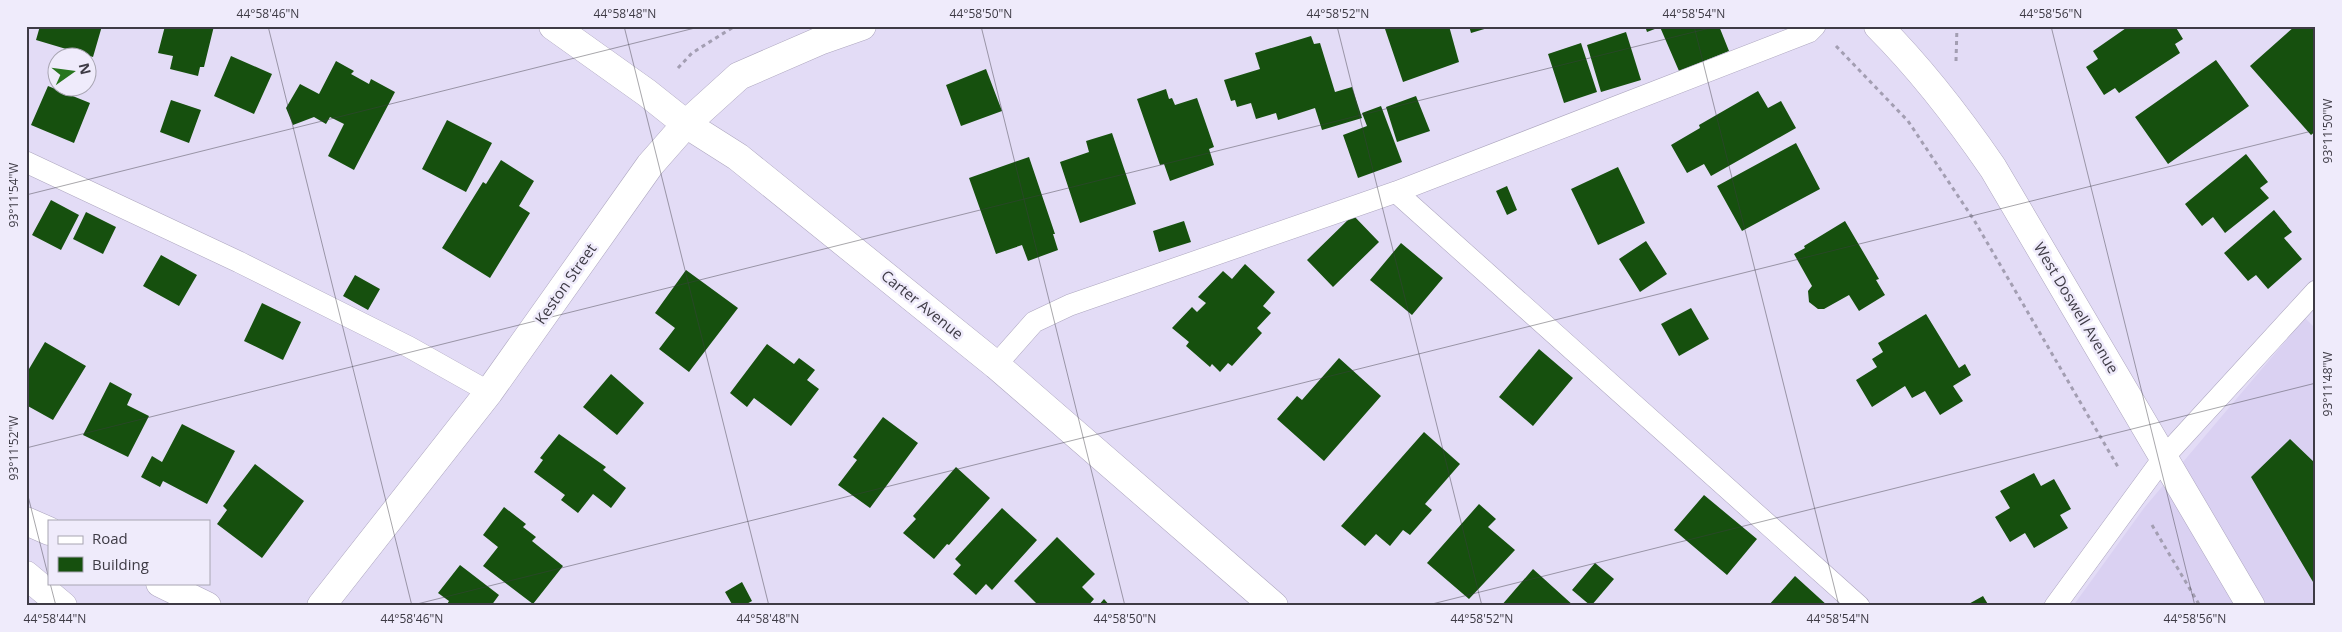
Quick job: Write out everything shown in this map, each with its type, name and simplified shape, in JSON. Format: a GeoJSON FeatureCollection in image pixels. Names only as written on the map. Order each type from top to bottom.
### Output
{"type":"FeatureCollection","features":[{"type":"Feature","properties":{"kind":"street","name":"Carter Avenue"},"geometry":{"type":"LineString","coordinates":[[553,26],[647,93],[686,124],[738,157],[996,365],[1274,606]]}},
{"type":"Feature","properties":{"kind":"street","name":"Keston Street"},"geometry":{"type":"LineString","coordinates":[[321,606],[489,392],[650,165],[686,124],[739,76],[820,33],[862,26]]}},
{"type":"Feature","properties":{"kind":"street","name":"West Doswell Avenue"},"geometry":{"type":"LineString","coordinates":[[1878,26],[1909,57],[1954,112],[1993,168],[2251,606]]}},
{"type":"Feature","properties":{"kind":"street"},"geometry":{"type":"LineString","coordinates":[[26,522],[48,531]]}},
{"type":"Feature","properties":{"kind":"street"},"geometry":{"type":"LineString","coordinates":[[26,575],[63,606]]}},
{"type":"Feature","properties":{"kind":"street"},"geometry":{"type":"LineString","coordinates":[[162,584],[207,606]]}},
{"type":"Feature","properties":{"kind":"lane"},"geometry":{"type":"LineString","coordinates":[[996,365],[1034,322],[1070,305],[1396,192],[1809,32],[1822,33]]}},
{"type":"Feature","properties":{"kind":"lane"},"geometry":{"type":"LineString","coordinates":[[26,162],[247,266],[409,348],[489,392]]}},
{"type":"Feature","properties":{"kind":"lane"},"geometry":{"type":"LineString","coordinates":[[1396,192],[1860,606]]}},
{"type":"Feature","properties":{"kind":"lane"},"geometry":{"type":"LineString","coordinates":[[2055,606],[2164,457],[2316,291]]}},
{"type":"Feature","properties":{"kind":"path"},"geometry":{"type":"LineString","coordinates":[[678,68],[692,53],[735,26]]}},
{"type":"Feature","properties":{"kind":"path"},"geometry":{"type":"LineString","coordinates":[[1822,33],[1908,121],[1974,220],[2200,606]]}},
{"type":"Feature","properties":{"kind":"shaded area"},"geometry":{"type":"Polygon","coordinates":[[[2305,318],[2316,329],[2316,606],[2073,606],[2144,508],[2305,318]]]}},
{"type":"Feature","properties":{"kind":"building"},"geometry":{"type":"Polygon","coordinates":[[[40,26],[102,26],[96,48],[63,48],[36,40],[40,26]]]}},
{"type":"Feature","properties":{"kind":"building"},"geometry":{"type":"Polygon","coordinates":[[[165,26],[214,26],[204,67],[200,67],[198,76],[170,69],[173,56],[158,53],[165,26]]]}},
{"type":"Feature","properties":{"kind":"building"},"geometry":{"type":"Polygon","coordinates":[[[1384,26],[1449,26],[1459,62],[1403,82],[1384,26]]]}},
{"type":"Feature","properties":{"kind":"building"},"geometry":{"type":"Polygon","coordinates":[[[1469,26],[1491,26],[1491,27],[1471,33],[1469,26]]]}},
{"type":"Feature","properties":{"kind":"building"},"geometry":{"type":"Polygon","coordinates":[[[1645,26],[1719,26],[1729,51],[1679,71],[1660,27],[1647,32],[1645,26]]]}},
{"type":"Feature","properties":{"kind":"building"},"geometry":{"type":"Polygon","coordinates":[[[2129,26],[2175,26],[2183,39],[2175,44],[2180,53],[2119,93],[2115,88],[2104,95],[2086,67],[2098,59],[2093,51],[2129,26]]]}},
{"type":"Feature","properties":{"kind":"building"},"geometry":{"type":"Polygon","coordinates":[[[2295,26],[2311,26],[2316,31],[2316,131],[2311,135],[2250,66],[2295,26]]]}},
{"type":"Feature","properties":{"kind":"building"},"geometry":{"type":"Polygon","coordinates":[[[1626,32],[1641,80],[1601,92],[1587,45],[1626,32]]]}},
{"type":"Feature","properties":{"kind":"building"},"geometry":{"type":"Polygon","coordinates":[[[1311,36],[1314,44],[1320,43],[1335,92],[1352,87],[1362,118],[1322,130],[1315,108],[1278,120],[1276,113],[1256,119],[1251,103],[1237,107],[1235,100],[1231,101],[1224,80],[1260,69],[1255,53],[1311,36]]]}},
{"type":"Feature","properties":{"kind":"building"},"geometry":{"type":"Polygon","coordinates":[[[1581,43],[1597,92],[1564,103],[1548,54],[1581,43]]]}},
{"type":"Feature","properties":{"kind":"building"},"geometry":{"type":"Polygon","coordinates":[[[231,56],[272,74],[254,114],[214,96],[231,56]]]}},
{"type":"Feature","properties":{"kind":"building"},"geometry":{"type":"Polygon","coordinates":[[[2216,60],[2249,106],[2168,164],[2135,117],[2216,60]]]}},
{"type":"Feature","properties":{"kind":"building"},"geometry":{"type":"Polygon","coordinates":[[[336,61],[354,71],[351,74],[369,84],[371,79],[395,92],[354,170],[328,156],[344,124],[330,117],[326,124],[314,117],[293,125],[286,108],[300,84],[319,94],[336,61]]]}},
{"type":"Feature","properties":{"kind":"building"},"geometry":{"type":"Polygon","coordinates":[[[986,69],[1002,111],[961,126],[946,85],[986,69]]]}},
{"type":"Feature","properties":{"kind":"building"},"geometry":{"type":"Polygon","coordinates":[[[48,86],[48,98],[78,98],[90,103],[74,143],[31,125],[48,86]]]}},
{"type":"Feature","properties":{"kind":"building"},"geometry":{"type":"Polygon","coordinates":[[[1166,89],[1169,99],[1172,98],[1175,105],[1197,98],[1214,147],[1209,149],[1214,165],[1170,181],[1164,164],[1160,165],[1137,99],[1166,89]]]}},
{"type":"Feature","properties":{"kind":"building"},"geometry":{"type":"Polygon","coordinates":[[[1758,91],[1768,108],[1781,101],[1796,128],[1711,176],[1704,164],[1687,173],[1671,145],[1700,128],[1699,125],[1758,91]]]}},
{"type":"Feature","properties":{"kind":"building"},"geometry":{"type":"Polygon","coordinates":[[[1416,96],[1430,131],[1397,142],[1386,107],[1416,96]]]}},
{"type":"Feature","properties":{"kind":"building"},"geometry":{"type":"Polygon","coordinates":[[[171,100],[201,110],[189,143],[160,132],[171,100]]]}},
{"type":"Feature","properties":{"kind":"building"},"geometry":{"type":"Polygon","coordinates":[[[1381,106],[1402,162],[1358,178],[1343,135],[1367,126],[1362,113],[1381,106]]]}},
{"type":"Feature","properties":{"kind":"building"},"geometry":{"type":"Polygon","coordinates":[[[447,120],[492,143],[466,192],[422,169],[447,120]]]}},
{"type":"Feature","properties":{"kind":"building"},"geometry":{"type":"Polygon","coordinates":[[[1112,133],[1136,204],[1080,223],[1060,162],[1089,152],[1086,141],[1112,133]]]}},
{"type":"Feature","properties":{"kind":"building"},"geometry":{"type":"Polygon","coordinates":[[[1796,143],[1820,189],[1742,231],[1717,186],[1796,143]]]}},
{"type":"Feature","properties":{"kind":"building"},"geometry":{"type":"Polygon","coordinates":[[[2246,154],[2268,182],[2260,188],[2269,198],[2225,233],[2213,217],[2202,226],[2185,204],[2246,154]]]}},
{"type":"Feature","properties":{"kind":"building"},"geometry":{"type":"Polygon","coordinates":[[[1029,157],[1055,234],[1053,234],[1058,250],[1028,261],[1022,245],[996,254],[969,178],[1029,157]]]}},
{"type":"Feature","properties":{"kind":"building"},"geometry":{"type":"Polygon","coordinates":[[[501,160],[534,181],[519,206],[530,213],[490,278],[442,248],[483,182],[486,184],[501,160]]]}},
{"type":"Feature","properties":{"kind":"building"},"geometry":{"type":"Polygon","coordinates":[[[1618,167],[1645,223],[1598,245],[1571,189],[1618,167]]]}},
{"type":"Feature","properties":{"kind":"building"},"geometry":{"type":"Polygon","coordinates":[[[1507,186],[1517,210],[1507,215],[1496,191],[1507,186]]]}},
{"type":"Feature","properties":{"kind":"building"},"geometry":{"type":"Polygon","coordinates":[[[51,200],[79,215],[61,250],[32,235],[51,200]]]}},
{"type":"Feature","properties":{"kind":"building"},"geometry":{"type":"Polygon","coordinates":[[[2274,210],[2292,232],[2284,238],[2302,259],[2268,289],[2256,275],[2248,281],[2224,253],[2274,210]]]}},
{"type":"Feature","properties":{"kind":"building"},"geometry":{"type":"Polygon","coordinates":[[[86,212],[116,227],[103,254],[73,239],[86,212]]]}},
{"type":"Feature","properties":{"kind":"building"},"geometry":{"type":"Polygon","coordinates":[[[1353,215],[1379,242],[1333,287],[1307,260],[1353,215]]]}},
{"type":"Feature","properties":{"kind":"building"},"geometry":{"type":"Polygon","coordinates":[[[1184,221],[1191,242],[1159,252],[1153,231],[1184,221]]]}},
{"type":"Feature","properties":{"kind":"building"},"geometry":{"type":"Polygon","coordinates":[[[1845,221],[1879,279],[1876,280],[1885,295],[1859,311],[1849,295],[1824,309],[1818,309],[1809,302],[1808,291],[1812,286],[1794,254],[1845,221]]]}},
{"type":"Feature","properties":{"kind":"building"},"geometry":{"type":"Polygon","coordinates":[[[1646,241],[1667,274],[1640,292],[1619,259],[1646,241]]]}},
{"type":"Feature","properties":{"kind":"building"},"geometry":{"type":"Polygon","coordinates":[[[1401,243],[1443,278],[1412,315],[1370,280],[1401,243]]]}},
{"type":"Feature","properties":{"kind":"building"},"geometry":{"type":"Polygon","coordinates":[[[161,255],[197,275],[179,306],[143,286],[161,255]]]}},
{"type":"Feature","properties":{"kind":"building"},"geometry":{"type":"Polygon","coordinates":[[[1245,264],[1275,292],[1263,306],[1271,313],[1257,328],[1262,333],[1232,366],[1228,363],[1220,372],[1212,364],[1210,367],[1186,346],[1189,342],[1172,328],[1192,307],[1197,312],[1206,303],[1198,297],[1223,271],[1232,279],[1245,264]]]}},
{"type":"Feature","properties":{"kind":"building"},"geometry":{"type":"Polygon","coordinates":[[[686,270],[738,308],[689,372],[659,349],[675,328],[655,313],[686,270]]]}},
{"type":"Feature","properties":{"kind":"building"},"geometry":{"type":"Polygon","coordinates":[[[355,275],[380,289],[368,310],[343,296],[355,275]]]}},
{"type":"Feature","properties":{"kind":"building"},"geometry":{"type":"Polygon","coordinates":[[[262,303],[301,322],[283,360],[244,341],[262,303]]]}},
{"type":"Feature","properties":{"kind":"building"},"geometry":{"type":"Polygon","coordinates":[[[1691,308],[1709,339],[1679,356],[1661,324],[1691,308]]]}},
{"type":"Feature","properties":{"kind":"building"},"geometry":{"type":"Polygon","coordinates":[[[1926,314],[1959,368],[1965,364],[1971,375],[1953,386],[1963,401],[1940,415],[1925,391],[1912,398],[1905,386],[1872,407],[1856,380],[1877,367],[1872,359],[1883,352],[1878,343],[1926,314]]]}},
{"type":"Feature","properties":{"kind":"building"},"geometry":{"type":"Polygon","coordinates":[[[45,342],[86,366],[53,420],[26,405],[26,374],[45,342]]]}},
{"type":"Feature","properties":{"kind":"building"},"geometry":{"type":"Polygon","coordinates":[[[767,344],[794,364],[799,358],[815,370],[807,380],[819,389],[791,426],[754,398],[747,407],[730,393],[767,344]]]}},
{"type":"Feature","properties":{"kind":"building"},"geometry":{"type":"Polygon","coordinates":[[[1539,349],[1573,378],[1533,426],[1499,397],[1539,349]]]}},
{"type":"Feature","properties":{"kind":"building"},"geometry":{"type":"Polygon","coordinates":[[[1339,358],[1381,396],[1324,461],[1277,419],[1297,396],[1302,400],[1339,358]]]}},
{"type":"Feature","properties":{"kind":"building"},"geometry":{"type":"Polygon","coordinates":[[[611,374],[644,403],[617,435],[583,407],[611,374]]]}},
{"type":"Feature","properties":{"kind":"building"},"geometry":{"type":"Polygon","coordinates":[[[110,382],[132,394],[127,405],[149,416],[128,457],[83,435],[110,382]]]}},
{"type":"Feature","properties":{"kind":"building"},"geometry":{"type":"Polygon","coordinates":[[[883,417],[918,443],[870,508],[838,485],[857,460],[853,457],[883,417]]]}},
{"type":"Feature","properties":{"kind":"building"},"geometry":{"type":"Polygon","coordinates":[[[182,424],[235,451],[207,504],[163,481],[160,487],[141,477],[152,456],[162,462],[182,424]]]}},
{"type":"Feature","properties":{"kind":"building"},"geometry":{"type":"Polygon","coordinates":[[[1424,432],[1460,464],[1425,504],[1432,510],[1410,535],[1403,530],[1390,546],[1376,534],[1365,546],[1341,526],[1424,432]]]}},
{"type":"Feature","properties":{"kind":"building"},"geometry":{"type":"Polygon","coordinates":[[[559,434],[606,467],[603,470],[626,488],[611,508],[593,494],[578,513],[561,500],[565,495],[534,472],[543,460],[540,458],[559,434]]]}},
{"type":"Feature","properties":{"kind":"building"},"geometry":{"type":"Polygon","coordinates":[[[2290,439],[2316,464],[2316,587],[2251,477],[2290,439]]]}},
{"type":"Feature","properties":{"kind":"building"},"geometry":{"type":"Polygon","coordinates":[[[255,464],[304,501],[262,558],[217,524],[227,510],[223,506],[255,464]]]}},
{"type":"Feature","properties":{"kind":"building"},"geometry":{"type":"Polygon","coordinates":[[[956,467],[990,498],[949,545],[947,544],[934,559],[903,533],[916,519],[913,516],[956,467]]]}},
{"type":"Feature","properties":{"kind":"building"},"geometry":{"type":"Polygon","coordinates":[[[2034,473],[2041,486],[2054,479],[2071,509],[2060,515],[2068,528],[2034,548],[2025,533],[2010,542],[1995,517],[2010,508],[2000,491],[2034,473]]]}},
{"type":"Feature","properties":{"kind":"building"},"geometry":{"type":"Polygon","coordinates":[[[1704,495],[1757,539],[1727,575],[1674,530],[1704,495]]]}},
{"type":"Feature","properties":{"kind":"building"},"geometry":{"type":"Polygon","coordinates":[[[1479,504],[1496,519],[1488,527],[1515,550],[1469,599],[1427,563],[1479,504]]]}},
{"type":"Feature","properties":{"kind":"building"},"geometry":{"type":"Polygon","coordinates":[[[504,507],[526,524],[523,527],[536,537],[532,541],[563,566],[533,604],[483,566],[498,547],[483,535],[504,507]]]}},
{"type":"Feature","properties":{"kind":"building"},"geometry":{"type":"Polygon","coordinates":[[[1002,508],[1037,540],[992,590],[986,584],[976,595],[953,574],[961,565],[955,559],[1002,508]]]}},
{"type":"Feature","properties":{"kind":"building"},"geometry":{"type":"Polygon","coordinates":[[[1057,537],[1095,574],[1082,587],[1094,599],[1088,606],[1039,606],[1014,581],[1057,537]]]}},
{"type":"Feature","properties":{"kind":"building"},"geometry":{"type":"Polygon","coordinates":[[[1595,563],[1614,579],[1591,606],[1572,590],[1595,563]]]}},
{"type":"Feature","properties":{"kind":"building"},"geometry":{"type":"Polygon","coordinates":[[[460,565],[499,595],[491,606],[446,606],[449,601],[438,593],[460,565]]]}},
{"type":"Feature","properties":{"kind":"building"},"geometry":{"type":"Polygon","coordinates":[[[1533,569],[1574,606],[1501,606],[1533,569]]]}},
{"type":"Feature","properties":{"kind":"building"},"geometry":{"type":"Polygon","coordinates":[[[1795,576],[1828,606],[1768,606],[1795,576]]]}},
{"type":"Feature","properties":{"kind":"building"},"geometry":{"type":"Polygon","coordinates":[[[742,582],[752,601],[743,606],[733,606],[725,592],[742,582]]]}},
{"type":"Feature","properties":{"kind":"building"},"geometry":{"type":"Polygon","coordinates":[[[1983,596],[1989,606],[1965,606],[1983,596]]]}},
{"type":"Feature","properties":{"kind":"building"},"geometry":{"type":"Polygon","coordinates":[[[1104,599],[1110,606],[1098,606],[1104,599]]]}}]}
